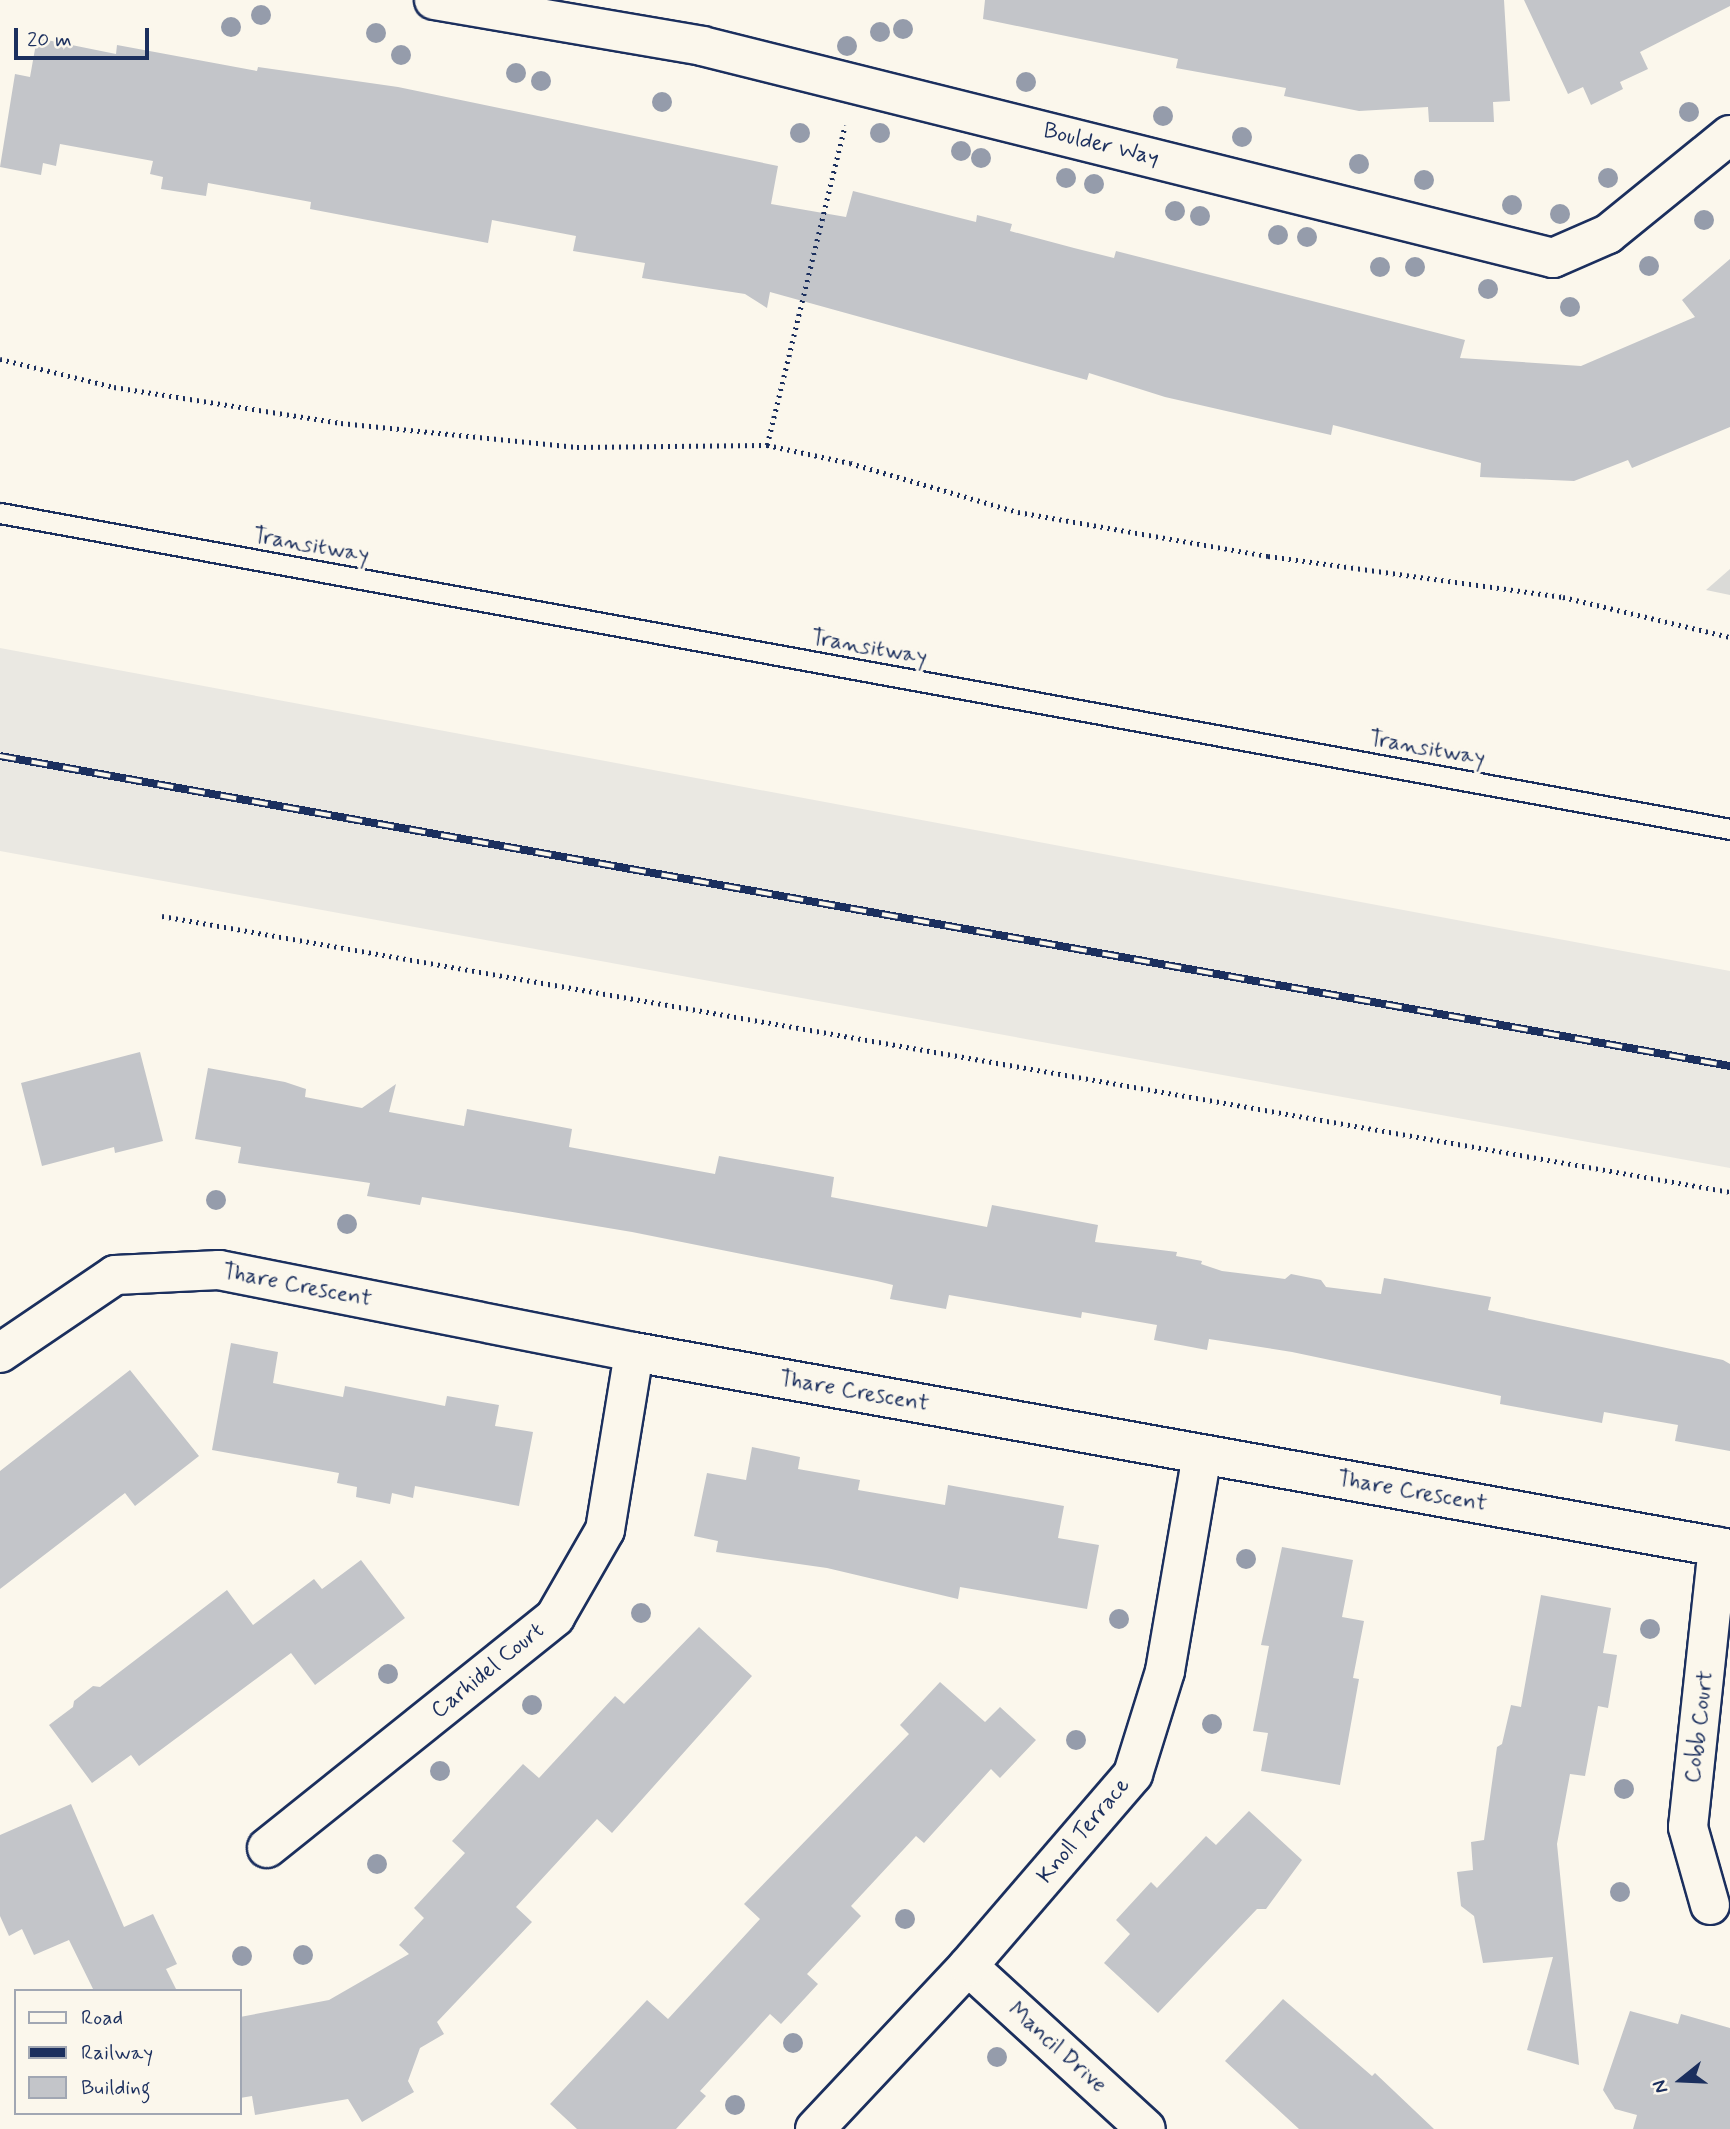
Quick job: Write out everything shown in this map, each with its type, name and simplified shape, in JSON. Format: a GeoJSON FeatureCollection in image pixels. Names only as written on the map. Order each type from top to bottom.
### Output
{"type":"FeatureCollection","features":[{"type":"Feature","properties":{"kind":"street","name":"Boulder Way"},"geometry":{"type":"LineString","coordinates":[[434,0],[702,46],[1553,258],[1608,234],[1730,135]]}},
{"type":"Feature","properties":{"kind":"street","name":"Thare Crescent"},"geometry":{"type":"LineString","coordinates":[[0,1353],[115,1275],[219,1270],[634,1352],[1724,1548]]}},
{"type":"Feature","properties":{"kind":"street","name":"Carhidel Court"},"geometry":{"type":"LineString","coordinates":[[267,1848],[555,1616],[605,1530],[634,1352]]}},
{"type":"Feature","properties":{"kind":"street","name":"Knoll Terrace"},"geometry":{"type":"LineString","coordinates":[[815,2129],[968,1966],[1133,1773],[1165,1671],[1202,1455]]}},
{"type":"Feature","properties":{"kind":"street","name":"Cobb Court"},"geometry":{"type":"LineString","coordinates":[[1710,1905],[1688,1827],[1724,1548]]}},
{"type":"Feature","properties":{"kind":"street","name":"Mancil Drive"},"geometry":{"type":"LineString","coordinates":[[968,1966],[1146,2129]]}},
{"type":"Feature","properties":{"kind":"lane","name":"Transitway"},"geometry":{"type":"LineString","coordinates":[[0,513],[1730,829]]}},
{"type":"Feature","properties":{"kind":"path"},"geometry":{"type":"LineString","coordinates":[[767,445],[856,83]]}},
{"type":"Feature","properties":{"kind":"path"},"geometry":{"type":"LineString","coordinates":[[0,359],[114,387],[341,423],[577,447],[767,445],[850,463],[1017,512],[1268,556],[1563,597],[1730,637]]}},
{"type":"Feature","properties":{"kind":"path"},"geometry":{"type":"LineString","coordinates":[[162,916],[1730,1192]]}},
{"type":"Feature","properties":{"kind":"shaded area"},"geometry":{"type":"Polygon","coordinates":[[[1730,569],[1730,595],[1706,590],[1730,569]]]}},
{"type":"Feature","properties":{"kind":"shaded area"},"geometry":{"type":"Polygon","coordinates":[[[0,648],[1730,971],[1730,1168],[0,851],[0,648]]]}},
{"type":"Feature","properties":{"kind":"building"},"geometry":{"type":"Polygon","coordinates":[[[985,0],[1504,0],[1510,101],[1493,102],[1494,122],[1429,122],[1428,107],[1359,111],[1284,96],[1286,88],[1176,68],[1178,59],[983,19],[985,0]]]}},
{"type":"Feature","properties":{"kind":"building"},"geometry":{"type":"Polygon","coordinates":[[[1524,0],[1730,0],[1730,6],[1640,52],[1648,69],[1620,82],[1623,89],[1591,105],[1583,87],[1568,94],[1524,0]]]}},
{"type":"Feature","properties":{"kind":"building"},"geometry":{"type":"Polygon","coordinates":[[[37,38],[116,54],[117,45],[257,71],[258,67],[398,87],[778,166],[771,204],[846,217],[853,191],[976,222],[977,215],[1012,224],[1010,231],[1074,248],[1114,258],[1116,251],[1465,340],[1460,358],[1581,366],[1695,317],[1682,300],[1730,259],[1730,427],[1632,468],[1628,460],[1574,481],[1480,477],[1481,463],[1333,425],[1331,435],[1165,397],[1089,373],[1087,380],[770,292],[767,308],[745,294],[642,278],[645,263],[573,251],[576,236],[492,220],[488,243],[310,209],[311,202],[208,183],[206,196],[161,189],[163,177],[150,174],[153,161],[60,144],[56,166],[43,163],[41,175],[0,167],[15,74],[30,77],[37,38]]]}},
{"type":"Feature","properties":{"kind":"building"},"geometry":{"type":"Polygon","coordinates":[[[140,1052],[163,1141],[115,1153],[114,1147],[42,1166],[21,1083],[140,1052]]]}},
{"type":"Feature","properties":{"kind":"building"},"geometry":{"type":"Polygon","coordinates":[[[208,1068],[285,1082],[306,1089],[305,1097],[362,1108],[396,1084],[389,1112],[464,1126],[467,1109],[572,1129],[569,1147],[715,1174],[719,1156],[834,1177],[831,1197],[987,1227],[992,1205],[1098,1225],[1095,1242],[1177,1252],[1176,1256],[1202,1261],[1201,1264],[1222,1271],[1285,1279],[1291,1274],[1321,1280],[1326,1287],[1381,1294],[1384,1278],[1491,1297],[1488,1310],[1723,1360],[1730,1364],[1730,1451],[1675,1441],[1678,1425],[1604,1412],[1602,1423],[1500,1404],[1501,1396],[1292,1352],[1209,1339],[1207,1350],[1154,1340],[1157,1325],[1082,1312],[1081,1318],[949,1295],[946,1309],[890,1299],[893,1285],[877,1281],[632,1232],[422,1197],[420,1205],[367,1196],[370,1183],[238,1163],[241,1147],[195,1139],[208,1068]]]}},
{"type":"Feature","properties":{"kind":"building"},"geometry":{"type":"Polygon","coordinates":[[[231,1343],[278,1352],[273,1383],[343,1397],[345,1386],[445,1406],[447,1396],[499,1405],[495,1426],[533,1432],[519,1506],[415,1486],[413,1498],[392,1493],[390,1504],[356,1497],[357,1487],[337,1483],[339,1473],[212,1450],[231,1343]]]}},
{"type":"Feature","properties":{"kind":"building"},"geometry":{"type":"Polygon","coordinates":[[[130,1370],[199,1456],[135,1506],[125,1493],[0,1589],[0,1471],[130,1370]]]}},
{"type":"Feature","properties":{"kind":"building"},"geometry":{"type":"Polygon","coordinates":[[[752,1447],[800,1457],[798,1469],[860,1480],[858,1490],[945,1505],[948,1485],[1064,1506],[1058,1538],[1099,1545],[1087,1609],[960,1587],[958,1599],[827,1568],[716,1552],[718,1541],[694,1536],[707,1473],[746,1480],[752,1447]]]}},
{"type":"Feature","properties":{"kind":"building"},"geometry":{"type":"Polygon","coordinates":[[[1282,1547],[1353,1560],[1342,1617],[1364,1621],[1353,1678],[1359,1679],[1340,1785],[1261,1771],[1268,1733],[1253,1731],[1269,1646],[1261,1645],[1282,1547]]]}},
{"type":"Feature","properties":{"kind":"building"},"geometry":{"type":"Polygon","coordinates":[[[361,1560],[405,1618],[315,1685],[291,1653],[139,1766],[131,1755],[92,1783],[49,1725],[73,1707],[74,1701],[93,1686],[100,1687],[227,1590],[253,1625],[314,1579],[322,1589],[361,1560]]]}},
{"type":"Feature","properties":{"kind":"building"},"geometry":{"type":"Polygon","coordinates":[[[1541,1595],[1611,1608],[1603,1653],[1617,1655],[1608,1708],[1598,1706],[1585,1776],[1570,1774],[1557,1844],[1579,2065],[1527,2050],[1553,1957],[1483,1963],[1474,1916],[1461,1906],[1457,1872],[1473,1870],[1471,1842],[1484,1840],[1497,1747],[1502,1744],[1511,1705],[1521,1707],[1541,1595]]]}},
{"type":"Feature","properties":{"kind":"building"},"geometry":{"type":"Polygon","coordinates":[[[699,1627],[752,1676],[612,1833],[597,1819],[516,1907],[532,1922],[437,2022],[444,2034],[420,2048],[408,2081],[414,2092],[362,2122],[348,2099],[255,2115],[252,2096],[242,2098],[242,2017],[329,2000],[409,1954],[399,1945],[424,1918],[414,1908],[465,1853],[452,1841],[523,1764],[539,1778],[615,1696],[624,1704],[699,1627]]]}},
{"type":"Feature","properties":{"kind":"building"},"geometry":{"type":"Polygon","coordinates":[[[940,1682],[985,1722],[1000,1707],[1036,1740],[1000,1778],[991,1769],[924,1843],[916,1836],[851,1906],[861,1916],[807,1974],[818,1984],[781,2024],[770,2014],[700,2091],[706,2096],[676,2129],[577,2129],[550,2104],[647,2000],[668,2019],[760,1919],[744,1904],[909,1734],[900,1725],[940,1682]]]}},
{"type":"Feature","properties":{"kind":"building"},"geometry":{"type":"Polygon","coordinates":[[[71,1804],[124,1927],[153,1914],[177,1964],[166,1969],[176,1989],[93,1989],[69,1940],[34,1955],[22,1929],[9,1936],[0,1916],[0,1835],[71,1804]]]}},
{"type":"Feature","properties":{"kind":"building"},"geometry":{"type":"Polygon","coordinates":[[[1249,1811],[1302,1860],[1266,1909],[1257,1909],[1158,2013],[1104,1963],[1130,1934],[1116,1920],[1151,1882],[1157,1888],[1206,1836],[1216,1845],[1249,1811]]]}},
{"type":"Feature","properties":{"kind":"building"},"geometry":{"type":"Polygon","coordinates":[[[1283,1999],[1372,2076],[1375,2073],[1434,2129],[1299,2129],[1225,2061],[1283,1999]]]}},
{"type":"Feature","properties":{"kind":"building"},"geometry":{"type":"Polygon","coordinates":[[[1630,2011],[1678,2024],[1681,2014],[1730,2028],[1730,2129],[1633,2129],[1637,2115],[1615,2109],[1603,2090],[1630,2011]]]}},
{"type":"Feature","properties":{"kind":"railway"},"geometry":{"type":"LineString","coordinates":[[0,756],[1730,1066]]}}]}
